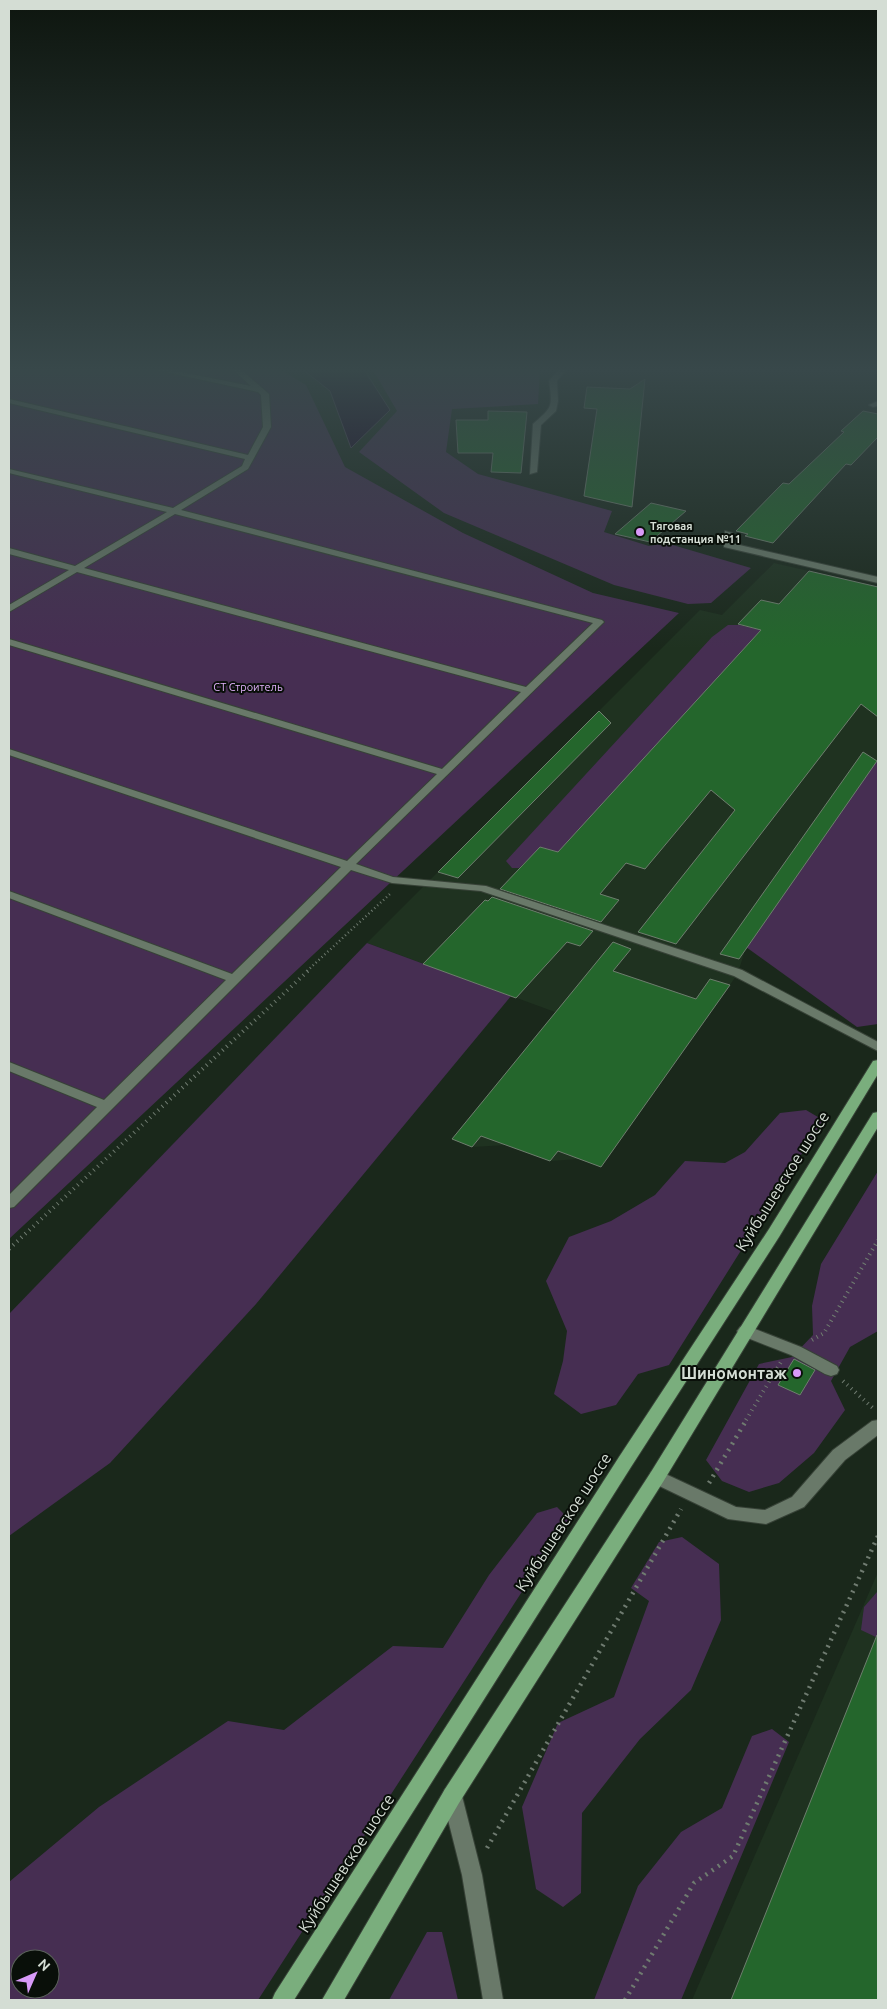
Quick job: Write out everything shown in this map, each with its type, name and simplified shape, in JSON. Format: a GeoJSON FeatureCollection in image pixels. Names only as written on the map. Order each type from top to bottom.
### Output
{"type":"FeatureCollection","features":[{"type":"Feature","properties":{"kind":"main road","name":"Куйбышевское шоссе"},"geometry":{"type":"LineString","coordinates":[[282,2000],[625,1462],[774,1234],[878,1064]]}},
{"type":"Feature","properties":{"kind":"main road"},"geometry":{"type":"LineString","coordinates":[[332,2000],[452,1796],[656,1477],[878,1116]]}},
{"type":"Feature","properties":{"kind":"lane"},"geometry":{"type":"LineString","coordinates":[[9,609],[174,511],[245,467],[248,462]]}},
{"type":"Feature","properties":{"kind":"lane"},"geometry":{"type":"LineString","coordinates":[[532,472],[533,462]]}},
{"type":"Feature","properties":{"kind":"lane"},"geometry":{"type":"LineString","coordinates":[[9,470],[600,622],[348,866],[9,1203]]}},
{"type":"Feature","properties":{"kind":"lane"},"geometry":{"type":"LineString","coordinates":[[728,533],[727,545],[878,580]]}},
{"type":"Feature","properties":{"kind":"lane"},"geometry":{"type":"LineString","coordinates":[[9,550],[528,691]]}},
{"type":"Feature","properties":{"kind":"lane"},"geometry":{"type":"LineString","coordinates":[[9,642],[444,773]]}},
{"type":"Feature","properties":{"kind":"lane"},"geometry":{"type":"LineString","coordinates":[[9,752],[392,880],[482,888],[738,973],[878,1047]]}},
{"type":"Feature","properties":{"kind":"lane"},"geometry":{"type":"LineString","coordinates":[[9,894],[234,979]]}},
{"type":"Feature","properties":{"kind":"lane"},"geometry":{"type":"LineString","coordinates":[[9,1066],[106,1106]]}},
{"type":"Feature","properties":{"kind":"lane"},"geometry":{"type":"LineString","coordinates":[[746,1331],[796,1351],[830,1370]]}},
{"type":"Feature","properties":{"kind":"lane"},"geometry":{"type":"LineString","coordinates":[[656,1477],[734,1514],[766,1517],[798,1502],[839,1455],[878,1426]]}},
{"type":"Feature","properties":{"kind":"lane"},"geometry":{"type":"LineString","coordinates":[[452,1796],[472,1875],[493,2000]]}},
{"type":"Feature","properties":{"kind":"path"},"geometry":{"type":"LineString","coordinates":[[9,1249],[404,881]]}},
{"type":"Feature","properties":{"kind":"path"},"geometry":{"type":"LineString","coordinates":[[830,1370],[878,1412]]}},
{"type":"Feature","properties":{"kind":"path"},"geometry":{"type":"LineString","coordinates":[[472,1875],[690,1493]]}},
{"type":"Feature","properties":{"kind":"path"},"geometry":{"type":"LineString","coordinates":[[625,2000],[694,1883],[733,1856],[878,1536]]}},
{"type":"Feature","properties":{"kind":"shaded area"},"geometry":{"type":"Polygon","coordinates":[[[774,563],[878,587],[878,759],[746,947],[738,973],[730,985],[601,1167],[580,1159],[550,1161],[507,1145],[472,1147],[452,1139],[555,1012],[367,943],[700,610],[722,615],[774,563]]]}},
{"type":"Feature","properties":{"kind":"shaded area"},"geometry":{"type":"Polygon","coordinates":[[[878,1572],[878,2000],[692,2000],[878,1572]]]}},
{"type":"Feature","properties":{"kind":"green space","name":"СТ Строитель"},"geometry":{"type":"Polygon","coordinates":[[[9,462],[343,462],[345,467],[463,533],[593,593],[679,613],[9,1239],[9,462]]]}},
{"type":"Feature","properties":{"kind":"green space"},"geometry":{"type":"Polygon","coordinates":[[[373,462],[460,462],[478,474],[612,511],[604,532],[649,546],[666,543],[751,568],[711,603],[688,604],[614,585],[444,513],[373,462]]]}},
{"type":"Feature","properties":{"kind":"green space"},"geometry":{"type":"Polygon","coordinates":[[[728,625],[739,625],[761,630],[561,853],[541,847],[519,868],[512,868],[506,861],[712,637],[728,625]]]}},
{"type":"Feature","properties":{"kind":"green space"},"geometry":{"type":"Polygon","coordinates":[[[878,759],[878,1024],[857,1027],[746,947],[878,759]]]}},
{"type":"Feature","properties":{"kind":"green space"},"geometry":{"type":"Polygon","coordinates":[[[367,943],[511,996],[256,1304],[110,1463],[9,1536],[9,1314],[367,943]]]}},
{"type":"Feature","properties":{"kind":"green space"},"geometry":{"type":"Polygon","coordinates":[[[806,1110],[823,1120],[669,1365],[638,1374],[616,1405],[581,1414],[554,1394],[563,1361],[567,1331],[546,1281],[569,1237],[611,1221],[655,1195],[685,1161],[725,1163],[745,1152],[780,1113],[806,1110]]]}},
{"type":"Feature","properties":{"kind":"green space"},"geometry":{"type":"Polygon","coordinates":[[[878,1171],[878,1331],[850,1347],[831,1381],[845,1410],[814,1453],[779,1483],[749,1492],[722,1481],[706,1460],[759,1364],[792,1357],[813,1335],[812,1306],[821,1264],[878,1171]]]}},
{"type":"Feature","properties":{"kind":"green space"},"geometry":{"type":"Polygon","coordinates":[[[557,1507],[569,1519],[258,2000],[9,2000],[9,1882],[99,1807],[228,1721],[284,1730],[393,1646],[443,1648],[489,1575],[537,1513],[557,1507]]]}},
{"type":"Feature","properties":{"kind":"green space"},"geometry":{"type":"Polygon","coordinates":[[[682,1537],[719,1564],[721,1620],[691,1690],[640,1739],[582,1813],[581,1893],[563,1907],[536,1889],[522,1807],[558,1723],[614,1697],[649,1601],[631,1588],[659,1542],[682,1537]]]}},
{"type":"Feature","properties":{"kind":"green space"},"geometry":{"type":"Polygon","coordinates":[[[877,1592],[878,1638],[861,1630],[864,1607],[877,1592]]]}},
{"type":"Feature","properties":{"kind":"green space"},"geometry":{"type":"Polygon","coordinates":[[[772,1729],[789,1742],[681,2000],[594,2000],[638,1886],[681,1832],[722,1808],[752,1736],[772,1729]]]}},
{"type":"Feature","properties":{"kind":"green space"},"geometry":{"type":"Polygon","coordinates":[[[427,1932],[442,1932],[458,2000],[389,2000],[427,1932]]]}},
{"type":"Feature","properties":{"kind":"building"},"geometry":{"type":"Polygon","coordinates":[[[492,462],[522,462],[521,473],[491,472],[492,462]]]}},
{"type":"Feature","properties":{"kind":"building"},"geometry":{"type":"Polygon","coordinates":[[[589,462],[637,462],[632,507],[584,496],[589,462]]]}},
{"type":"Feature","properties":{"kind":"building"},"geometry":{"type":"Polygon","coordinates":[[[813,462],[854,462],[851,465],[846,464],[773,543],[745,536],[748,534],[736,531],[783,483],[789,484],[813,462]]]}},
{"type":"Feature","properties":{"kind":"building"},"geometry":{"type":"Polygon","coordinates":[[[651,503],[686,511],[650,542],[615,534],[651,503]]]}},
{"type":"Feature","properties":{"kind":"building"},"geometry":{"type":"Polygon","coordinates":[[[809,571],[878,587],[878,717],[861,704],[676,944],[638,932],[735,810],[711,790],[645,869],[626,863],[600,894],[619,900],[601,922],[500,889],[540,847],[558,852],[761,630],[738,624],[761,600],[779,604],[809,571]]]}},
{"type":"Feature","properties":{"kind":"building"},"geometry":{"type":"Polygon","coordinates":[[[599,711],[611,723],[458,878],[438,872],[599,711]]]}},
{"type":"Feature","properties":{"kind":"building"},"geometry":{"type":"Polygon","coordinates":[[[863,752],[877,761],[739,959],[720,954],[863,752]]]}},
{"type":"Feature","properties":{"kind":"building"},"geometry":{"type":"Polygon","coordinates":[[[492,897],[593,931],[580,946],[567,942],[516,998],[423,964],[485,900],[488,901],[492,897]]]}},
{"type":"Feature","properties":{"kind":"building"},"geometry":{"type":"Polygon","coordinates":[[[613,942],[631,949],[613,971],[696,999],[710,979],[730,985],[601,1167],[558,1151],[550,1161],[481,1136],[472,1147],[452,1139],[613,942]]]}},
{"type":"Feature","properties":{"kind":"building"},"geometry":{"type":"Polygon","coordinates":[[[794,1359],[815,1370],[800,1395],[778,1385],[794,1359]]]}},
{"type":"Feature","properties":{"kind":"building"},"geometry":{"type":"Polygon","coordinates":[[[877,1635],[878,2000],[731,2000],[877,1635]]]}},
{"type":"Feature","properties":{"kind":"place","name":"Тяговая подстанция №11"},"geometry":{"type":"Point","coordinates":[640,532]}},
{"type":"Feature","properties":{"kind":"place","name":"Шиномонтаж"},"geometry":{"type":"Point","coordinates":[797,1373]}}]}
